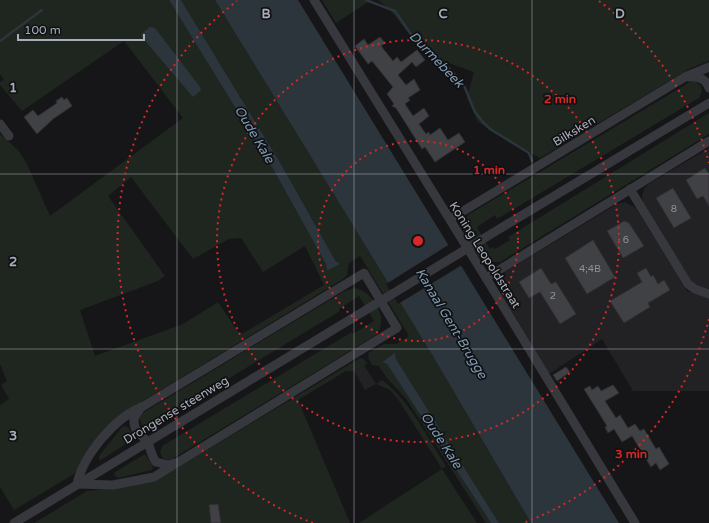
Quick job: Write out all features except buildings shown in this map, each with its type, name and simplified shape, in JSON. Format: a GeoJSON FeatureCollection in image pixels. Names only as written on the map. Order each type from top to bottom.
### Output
{"type":"FeatureCollection","features":[{"type":"Feature","properties":{"kind":"street","name":"Koning Leopoldstraat"},"geometry":{"type":"LineString","coordinates":[[314,0],[486,278],[634,523]]}},
{"type":"Feature","properties":{"kind":"street","name":"Bilksken"},"geometry":{"type":"LineString","coordinates":[[450,220],[685,77],[709,67]]}},
{"type":"Feature","properties":{"kind":"street"},"geometry":{"type":"LineString","coordinates":[[685,77],[697,77],[703,80],[709,88]]}},
{"type":"Feature","properties":{"kind":"street","name":"Drongense steenweg"},"geometry":{"type":"LineString","coordinates":[[14,523],[709,103]]}},
{"type":"Feature","properties":{"kind":"street"},"geometry":{"type":"LineString","coordinates":[[0,124],[9,136]]}},
{"type":"Feature","properties":{"kind":"street"},"geometry":{"type":"LineString","coordinates":[[486,278],[709,141]]}},
{"type":"Feature","properties":{"kind":"street"},"geometry":{"type":"LineString","coordinates":[[630,189],[688,284],[695,289],[709,294]]}},
{"type":"Feature","properties":{"kind":"street"},"geometry":{"type":"LineString","coordinates":[[142,407],[128,412],[111,429],[97,446],[79,473],[77,484],[113,485],[137,482],[154,477],[168,470],[175,463],[398,328],[364,273],[142,407],[136,412],[133,424],[139,435],[147,442],[150,452],[156,462],[162,465],[175,463]]}},
{"type":"Feature","properties":{"kind":"shaded area"},"geometry":{"type":"Polygon","coordinates":[[[0,0],[169,0],[273,169],[326,264],[327,271],[340,264],[335,260],[281,164],[181,0],[215,0],[431,353],[531,523],[499,523],[396,359],[395,354],[382,362],[387,364],[491,523],[486,523],[407,400],[386,377],[379,366],[372,365],[368,358],[369,352],[384,344],[396,344],[409,336],[360,256],[349,263],[347,275],[343,279],[128,410],[105,431],[74,474],[14,510],[0,487],[0,405],[9,399],[1,385],[7,381],[0,364],[0,134],[18,150],[26,162],[50,216],[183,118],[124,41],[22,111],[0,85],[0,82],[4,80],[0,74],[0,0]],[[131,177],[108,196],[165,276],[158,281],[80,310],[95,356],[183,324],[218,302],[240,335],[324,285],[305,246],[263,272],[241,238],[229,239],[193,259],[131,177]]]}},
{"type":"Feature","properties":{"kind":"shaded area"},"geometry":{"type":"Polygon","coordinates":[[[322,0],[371,0],[336,23],[322,0]]]}},
{"type":"Feature","properties":{"kind":"shaded area"},"geometry":{"type":"Polygon","coordinates":[[[378,0],[709,0],[709,61],[691,68],[540,158],[478,122],[467,98],[474,72],[436,57],[422,48],[411,37],[389,9],[378,0]]]}},
{"type":"Feature","properties":{"kind":"shaded area"},"geometry":{"type":"Polygon","coordinates":[[[690,82],[696,82],[701,86],[702,92],[699,98],[497,219],[495,215],[477,227],[490,249],[493,247],[495,249],[510,240],[508,237],[709,113],[709,134],[500,262],[487,262],[478,256],[464,234],[463,227],[468,215],[690,82]]]}},
{"type":"Feature","properties":{"kind":"shaded area"},"geometry":{"type":"Polygon","coordinates":[[[709,148],[709,289],[693,283],[689,279],[643,203],[642,196],[644,189],[649,184],[709,148]]]}},
{"type":"Feature","properties":{"kind":"shaded area"},"geometry":{"type":"Polygon","coordinates":[[[625,202],[636,208],[687,291],[709,298],[709,391],[633,391],[602,339],[549,374],[501,293],[499,281],[505,272],[617,204],[625,202]]]}},
{"type":"Feature","properties":{"kind":"shaded area"},"geometry":{"type":"Polygon","coordinates":[[[354,288],[367,294],[377,306],[381,321],[380,328],[376,335],[172,459],[166,460],[162,457],[160,453],[162,446],[352,332],[353,334],[374,321],[359,296],[339,309],[340,311],[151,426],[146,427],[142,425],[139,418],[141,414],[343,292],[354,288]]]}},
{"type":"Feature","properties":{"kind":"shaded area"},"geometry":{"type":"Polygon","coordinates":[[[360,358],[364,359],[367,364],[354,371],[346,371],[298,400],[350,523],[34,523],[87,491],[130,486],[172,471],[360,358]]]}},
{"type":"Feature","properties":{"kind":"shaded area"},"geometry":{"type":"Polygon","coordinates":[[[364,365],[376,384],[365,390],[354,371],[364,365]]]}},
{"type":"Feature","properties":{"kind":"shaded area"},"geometry":{"type":"Polygon","coordinates":[[[382,380],[410,409],[446,466],[442,469],[398,399],[390,390],[376,384],[382,380]]]}},
{"type":"Feature","properties":{"kind":"shaded area"},"geometry":{"type":"Polygon","coordinates":[[[123,426],[128,427],[135,438],[101,460],[99,459],[99,456],[123,426]]]}},
{"type":"Feature","properties":{"kind":"shaded area"},"geometry":{"type":"Polygon","coordinates":[[[145,454],[153,467],[152,470],[118,478],[114,475],[115,472],[145,454]]]}},
{"type":"Feature","properties":{"kind":"shaded area"},"geometry":{"type":"Polygon","coordinates":[[[442,469],[477,523],[359,523],[442,469]]]}},
{"type":"Feature","properties":{"kind":"water","name":"Oude Kale"},"geometry":{"type":"Polygon","coordinates":[[[169,0],[181,0],[281,164],[335,260],[340,264],[327,271],[326,264],[273,169],[169,0]]]}},
{"type":"Feature","properties":{"kind":"water","name":"Kanaal Gent-Brugge"},"geometry":{"type":"Polygon","coordinates":[[[215,0],[298,0],[619,523],[531,523],[431,353],[215,0]]]}},
{"type":"Feature","properties":{"kind":"water"},"geometry":{"type":"Polygon","coordinates":[[[150,27],[155,28],[200,87],[201,90],[193,97],[142,37],[141,34],[150,27]]]}},
{"type":"Feature","properties":{"kind":"water","name":"Oude Kale"},"geometry":{"type":"Polygon","coordinates":[[[395,353],[396,359],[499,523],[491,523],[387,364],[382,362],[395,353]]]}},
{"type":"Feature","properties":{"kind":"pier"},"geometry":{"type":"Polygon","coordinates":[[[450,244],[462,265],[398,304],[386,284],[450,244]]]}},
{"type":"Feature","properties":{"kind":"waterway","name":"Durmebeek"},"geometry":{"type":"LineString","coordinates":[[366,0],[395,11],[417,43],[441,60],[463,83],[475,112],[483,122],[490,129],[529,153],[532,161]]}},
{"type":"Feature","properties":{"kind":"waterway"},"geometry":{"type":"LineString","coordinates":[[0,41],[42,10]]}}]}
